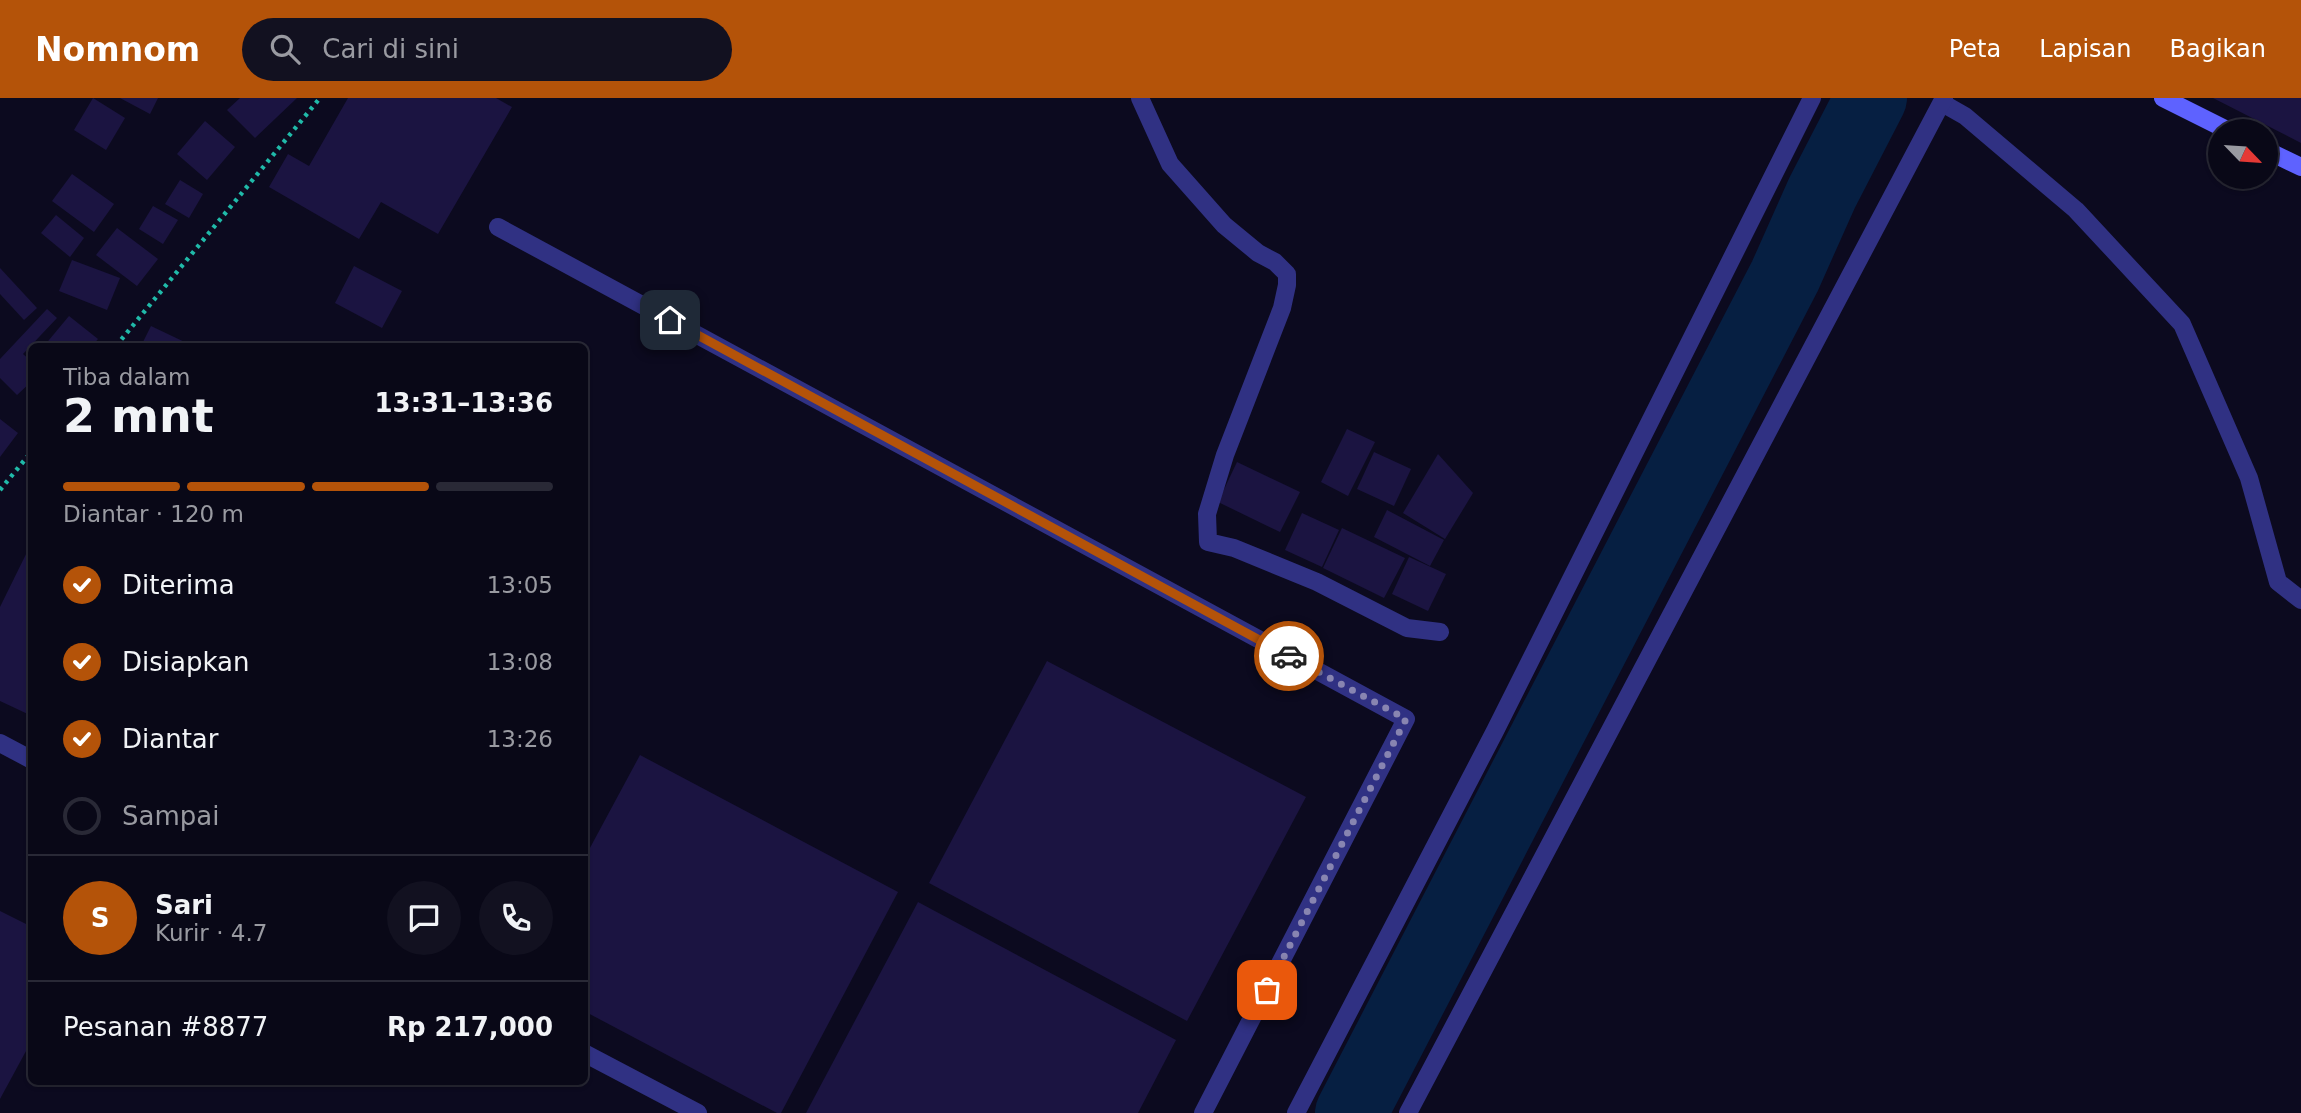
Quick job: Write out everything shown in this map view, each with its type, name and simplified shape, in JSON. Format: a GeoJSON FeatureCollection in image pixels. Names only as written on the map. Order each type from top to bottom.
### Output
{"type":"FeatureCollection","features":[{"type":"Feature","properties":{"kind":"street"},"geometry":{"type":"LineString","coordinates":[[1140,98],[1170,164],[1224,225],[1258,253],[1275,262],[1287,274],[1282,308],[1225,455],[1207,514],[1208,542],[1234,548],[1317,582],[1407,628],[1440,632]]}},
{"type":"Feature","properties":{"kind":"street"},"geometry":{"type":"LineString","coordinates":[[1296,1113],[1495,730],[1812,98]]}},
{"type":"Feature","properties":{"kind":"street"},"geometry":{"type":"LineString","coordinates":[[2164,98],[2208,120]]}},
{"type":"Feature","properties":{"kind":"street"},"geometry":{"type":"LineString","coordinates":[[1408,1113],[1943,100],[2076,209],[2182,324],[2249,478],[2278,582],[2301,600]]}},
{"type":"Feature","properties":{"kind":"street"},"geometry":{"type":"LineString","coordinates":[[2278,156],[2301,167]]}},
{"type":"Feature","properties":{"kind":"street"},"geometry":{"type":"LineString","coordinates":[[498,226],[1406,719],[1203,1113]]}},
{"type":"Feature","properties":{"kind":"street"},"geometry":{"type":"LineString","coordinates":[[0,743],[28,758]]}},
{"type":"Feature","properties":{"kind":"street"},"geometry":{"type":"LineString","coordinates":[[588,1055],[698,1113]]}},
{"type":"Feature","properties":{"kind":"path"},"geometry":{"type":"LineString","coordinates":[[118,343],[320,98]]}},
{"type":"Feature","properties":{"kind":"path"},"geometry":{"type":"LineString","coordinates":[[0,490],[28,456]]}},
{"type":"Feature","properties":{"kind":"building"},"geometry":{"type":"Polygon","coordinates":[[[93,98],[125,118],[106,150],[74,130],[93,98]]]}},
{"type":"Feature","properties":{"kind":"building"},"geometry":{"type":"Polygon","coordinates":[[[120,98],[158,98],[150,114],[120,98]]]}},
{"type":"Feature","properties":{"kind":"building"},"geometry":{"type":"Polygon","coordinates":[[[240,98],[297,98],[255,138],[227,110],[240,98]]]}},
{"type":"Feature","properties":{"kind":"building"},"geometry":{"type":"Polygon","coordinates":[[[348,98],[496,98],[512,107],[438,234],[381,202],[359,239],[269,187],[288,154],[309,166],[348,98]]]}},
{"type":"Feature","properties":{"kind":"building"},"geometry":{"type":"Polygon","coordinates":[[[2213,98],[2301,98],[2301,143],[2278,131],[2278,119],[2254,119],[2213,98]]]}},
{"type":"Feature","properties":{"kind":"building"},"geometry":{"type":"Polygon","coordinates":[[[205,121],[235,147],[207,180],[177,154],[205,121]]]}},
{"type":"Feature","properties":{"kind":"building"},"geometry":{"type":"Polygon","coordinates":[[[72,174],[114,204],[94,232],[52,201],[72,174]]]}},
{"type":"Feature","properties":{"kind":"building"},"geometry":{"type":"Polygon","coordinates":[[[180,180],[203,194],[189,218],[165,204],[180,180]]]}},
{"type":"Feature","properties":{"kind":"building"},"geometry":{"type":"Polygon","coordinates":[[[153,206],[178,220],[163,244],[139,229],[153,206]]]}},
{"type":"Feature","properties":{"kind":"building"},"geometry":{"type":"Polygon","coordinates":[[[56,215],[84,238],[70,257],[41,233],[56,215]]]}},
{"type":"Feature","properties":{"kind":"building"},"geometry":{"type":"Polygon","coordinates":[[[117,228],[158,259],[137,286],[96,255],[117,228]]]}},
{"type":"Feature","properties":{"kind":"building"},"geometry":{"type":"Polygon","coordinates":[[[72,260],[120,278],[107,310],[59,291],[72,260]]]}},
{"type":"Feature","properties":{"kind":"building"},"geometry":{"type":"Polygon","coordinates":[[[354,266],[402,291],[382,328],[335,303],[354,266]]]}},
{"type":"Feature","properties":{"kind":"building"},"geometry":{"type":"Polygon","coordinates":[[[0,268],[37,308],[24,320],[0,294],[0,268]]]}},
{"type":"Feature","properties":{"kind":"building"},"geometry":{"type":"Polygon","coordinates":[[[47,309],[57,318],[33,343],[28,343],[28,349],[23,354],[28,358],[28,385],[17,395],[0,378],[0,359],[47,309]]]}},
{"type":"Feature","properties":{"kind":"building"},"geometry":{"type":"Polygon","coordinates":[[[69,316],[98,339],[95,343],[46,343],[69,316]]]}},
{"type":"Feature","properties":{"kind":"building"},"geometry":{"type":"Polygon","coordinates":[[[151,326],[187,343],[142,343],[151,326]]]}},
{"type":"Feature","properties":{"kind":"building"},"geometry":{"type":"Polygon","coordinates":[[[0,419],[18,433],[0,457],[0,419]]]}},
{"type":"Feature","properties":{"kind":"building"},"geometry":{"type":"Polygon","coordinates":[[[1347,429],[1375,442],[1348,496],[1321,482],[1347,429]]]}},
{"type":"Feature","properties":{"kind":"building"},"geometry":{"type":"Polygon","coordinates":[[[1374,452],[1411,469],[1394,506],[1357,489],[1374,452]]]}},
{"type":"Feature","properties":{"kind":"building"},"geometry":{"type":"Polygon","coordinates":[[[1438,454],[1473,493],[1445,539],[1403,513],[1438,454]]]}},
{"type":"Feature","properties":{"kind":"building"},"geometry":{"type":"Polygon","coordinates":[[[1237,462],[1300,492],[1280,532],[1218,502],[1237,462]]]}},
{"type":"Feature","properties":{"kind":"building"},"geometry":{"type":"Polygon","coordinates":[[[1387,510],[1444,540],[1430,566],[1374,537],[1387,510]]]}},
{"type":"Feature","properties":{"kind":"building"},"geometry":{"type":"Polygon","coordinates":[[[1302,513],[1339,530],[1322,567],[1285,550],[1302,513]]]}},
{"type":"Feature","properties":{"kind":"building"},"geometry":{"type":"Polygon","coordinates":[[[1342,528],[1405,558],[1384,598],[1323,568],[1342,528]]]}},
{"type":"Feature","properties":{"kind":"building"},"geometry":{"type":"Polygon","coordinates":[[[28,550],[28,714],[0,701],[0,607],[28,550]]]}},
{"type":"Feature","properties":{"kind":"building"},"geometry":{"type":"Polygon","coordinates":[[[1409,557],[1446,574],[1428,611],[1392,594],[1409,557]]]}},
{"type":"Feature","properties":{"kind":"building"},"geometry":{"type":"Polygon","coordinates":[[[1047,661],[1306,797],[1187,1021],[929,883],[1047,661]]]}},
{"type":"Feature","properties":{"kind":"building"},"geometry":{"type":"Polygon","coordinates":[[[640,755],[898,892],[781,1113],[588,1013],[588,852],[640,755]]]}},
{"type":"Feature","properties":{"kind":"building"},"geometry":{"type":"Polygon","coordinates":[[[918,902],[1176,1040],[1138,1113],[806,1113],[918,902]]]}},
{"type":"Feature","properties":{"kind":"building"},"geometry":{"type":"Polygon","coordinates":[[[0,911],[28,925],[28,1047],[0,1099],[0,911]]]}},
{"type":"Feature","properties":{"kind":"waterway"},"geometry":{"type":"LineString","coordinates":[[1351,1113],[1785,276],[1822,193],[1871,98]]}},
{"type":"Feature","properties":{"kind":"way so far"},"geometry":{"type":"LineString","coordinates":[[1267,990],[1406,719],[1289,656]]}},
{"type":"Feature","properties":{"kind":"route"},"geometry":{"type":"LineString","coordinates":[[670,320],[1289,656]]}}]}
